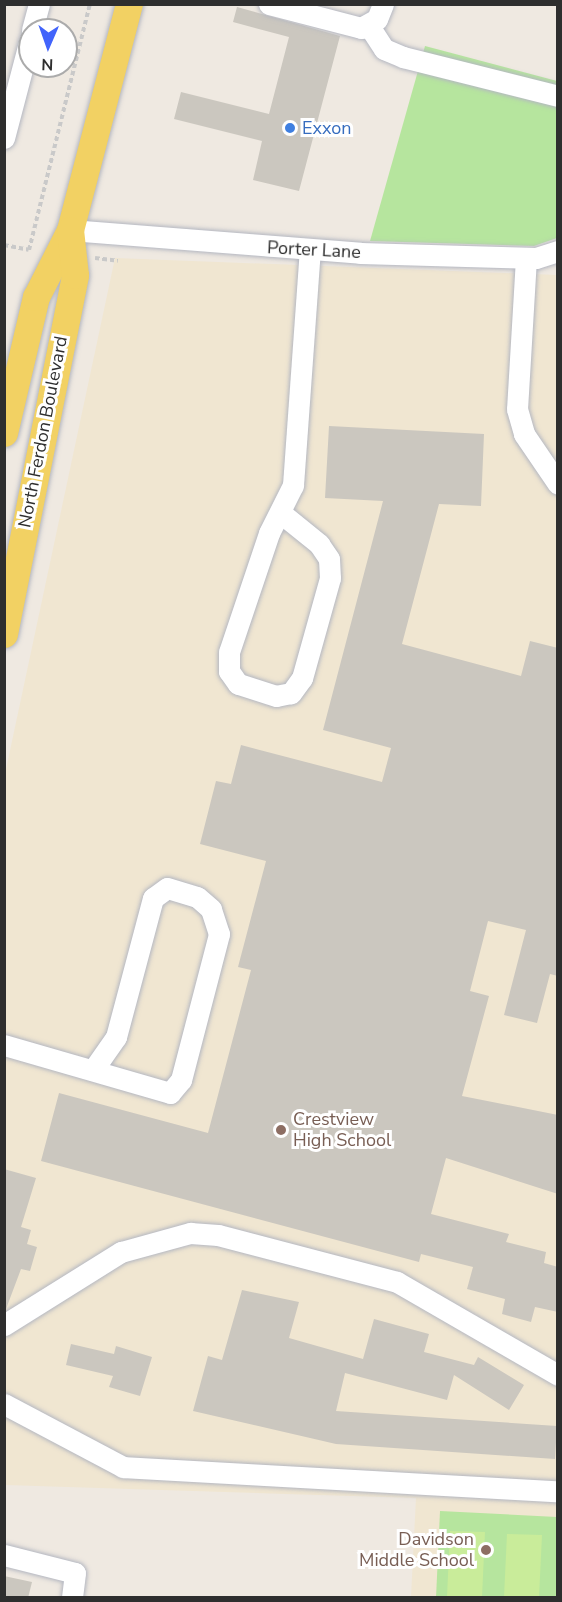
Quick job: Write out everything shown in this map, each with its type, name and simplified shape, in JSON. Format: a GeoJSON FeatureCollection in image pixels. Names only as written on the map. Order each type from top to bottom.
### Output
{"type":"FeatureCollection","features":[{"type":"Feature","properties":{"kind":"main road","name":"North Ferdon Boulevard"},"geometry":{"type":"LineString","coordinates":[[4,433],[36,297],[70,230],[129,4]]}},
{"type":"Feature","properties":{"kind":"main road","name":"North Ferdon Boulevard"},"geometry":{"type":"LineString","coordinates":[[4,634],[75,275],[70,230]]}},
{"type":"Feature","properties":{"kind":"street"},"geometry":{"type":"LineString","coordinates":[[268,4],[354,27],[369,26]]}},
{"type":"Feature","properties":{"kind":"street"},"geometry":{"type":"LineString","coordinates":[[369,26],[383,4]]}},
{"type":"Feature","properties":{"kind":"street"},"geometry":{"type":"LineString","coordinates":[[369,26],[384,49],[403,57],[558,96]]}},
{"type":"Feature","properties":{"kind":"street"},"geometry":{"type":"LineString","coordinates":[[4,138],[20,78]]}},
{"type":"Feature","properties":{"kind":"street","name":"Porter Lane"},"geometry":{"type":"LineString","coordinates":[[70,230],[310,250],[526,258],[558,251]]}},
{"type":"Feature","properties":{"kind":"street"},"geometry":{"type":"LineString","coordinates":[[282,514],[319,544],[329,559],[330,578],[302,678],[291,693],[276,696],[238,684],[229,671],[229,652],[269,533],[282,514],[293,485],[310,250]]}},
{"type":"Feature","properties":{"kind":"street"},"geometry":{"type":"LineString","coordinates":[[526,258],[517,409],[524,434],[558,484]]}},
{"type":"Feature","properties":{"kind":"street"},"geometry":{"type":"LineString","coordinates":[[4,1046],[94,1069],[157,1092],[170,1093],[181,1080],[219,934],[211,909],[197,897],[167,888],[153,898],[116,1037],[94,1069]]}},
{"type":"Feature","properties":{"kind":"street"},"geometry":{"type":"LineString","coordinates":[[4,1325],[121,1252],[159,1238],[218,1235],[397,1282],[558,1375]]}},
{"type":"Feature","properties":{"kind":"street"},"geometry":{"type":"LineString","coordinates":[[4,1404],[123,1467],[558,1491]]}},
{"type":"Feature","properties":{"kind":"street"},"geometry":{"type":"LineString","coordinates":[[4,1555],[75,1573],[72,1598]]}},
{"type":"Feature","properties":{"kind":"path"},"geometry":{"type":"LineString","coordinates":[[4,245],[29,250],[90,4]]}},
{"type":"Feature","properties":{"kind":"shaded area","name":"Crestview High School"},"geometry":{"type":"Polygon","coordinates":[[[115,258],[557,275],[557,1597],[411,1597],[416,1498],[5,1485],[5,774],[115,258]]]}},
{"type":"Feature","properties":{"kind":"green space"},"geometry":{"type":"Polygon","coordinates":[[[425,46],[557,81],[557,238],[534,246],[370,241],[425,46]]]}},
{"type":"Feature","properties":{"kind":"green space","name":"Davidson Middle School"},"geometry":{"type":"Polygon","coordinates":[[[440,1511],[557,1517],[557,1597],[436,1598],[440,1511]]]}},
{"type":"Feature","properties":{"kind":"green space"},"geometry":{"type":"Polygon","coordinates":[[[450,1531],[485,1532],[482,1597],[447,1597],[450,1531]]]}},
{"type":"Feature","properties":{"kind":"green space"},"geometry":{"type":"Polygon","coordinates":[[[507,1534],[542,1535],[539,1597],[504,1597],[507,1534]]]}},
{"type":"Feature","properties":{"kind":"building"},"geometry":{"type":"Polygon","coordinates":[[[237,7],[340,36],[299,191],[253,180],[262,141],[174,119],[181,92],[269,114],[289,37],[233,22],[237,7]]]}},
{"type":"Feature","properties":{"kind":"building"},"geometry":{"type":"Polygon","coordinates":[[[329,426],[484,434],[481,506],[439,504],[402,644],[521,676],[530,641],[558,648],[558,976],[550,974],[537,1023],[504,1015],[526,930],[488,921],[470,991],[489,996],[462,1096],[558,1115],[558,1194],[446,1158],[431,1214],[509,1234],[506,1242],[546,1252],[544,1263],[558,1267],[558,1312],[535,1307],[531,1322],[502,1314],[505,1299],[467,1289],[473,1267],[421,1254],[419,1262],[41,1161],[59,1093],[208,1133],[251,970],[238,967],[266,861],[200,844],[216,781],[231,784],[241,745],[382,782],[391,748],[323,730],[383,501],[325,498],[329,426]]]}},
{"type":"Feature","properties":{"kind":"building"},"geometry":{"type":"Polygon","coordinates":[[[4,1169],[36,1178],[21,1227],[31,1230],[27,1244],[37,1247],[30,1271],[21,1269],[6,1309],[4,1169]]]}},
{"type":"Feature","properties":{"kind":"building"},"geometry":{"type":"Polygon","coordinates":[[[242,1290],[299,1302],[289,1338],[363,1359],[374,1319],[429,1334],[424,1352],[474,1365],[478,1357],[524,1385],[509,1410],[454,1375],[447,1400],[345,1373],[336,1411],[557,1426],[555,1459],[336,1444],[193,1411],[208,1356],[222,1360],[242,1290]]]}},
{"type":"Feature","properties":{"kind":"building"},"geometry":{"type":"Polygon","coordinates":[[[71,1344],[114,1354],[116,1346],[152,1357],[140,1396],[109,1387],[113,1376],[66,1365],[71,1344]]]}},
{"type":"Feature","properties":{"kind":"building"},"geometry":{"type":"Polygon","coordinates":[[[4,1576],[32,1582],[28,1598],[4,1598],[4,1576]]]}},
{"type":"Feature","properties":{"kind":"place","name":"Exxon"},"geometry":{"type":"Point","coordinates":[290,128]}},
{"type":"Feature","properties":{"kind":"place","name":"Crestview High School"},"geometry":{"type":"Point","coordinates":[281,1130]}},
{"type":"Feature","properties":{"kind":"place","name":"Davidson Middle School"},"geometry":{"type":"Point","coordinates":[486,1550]}}]}
